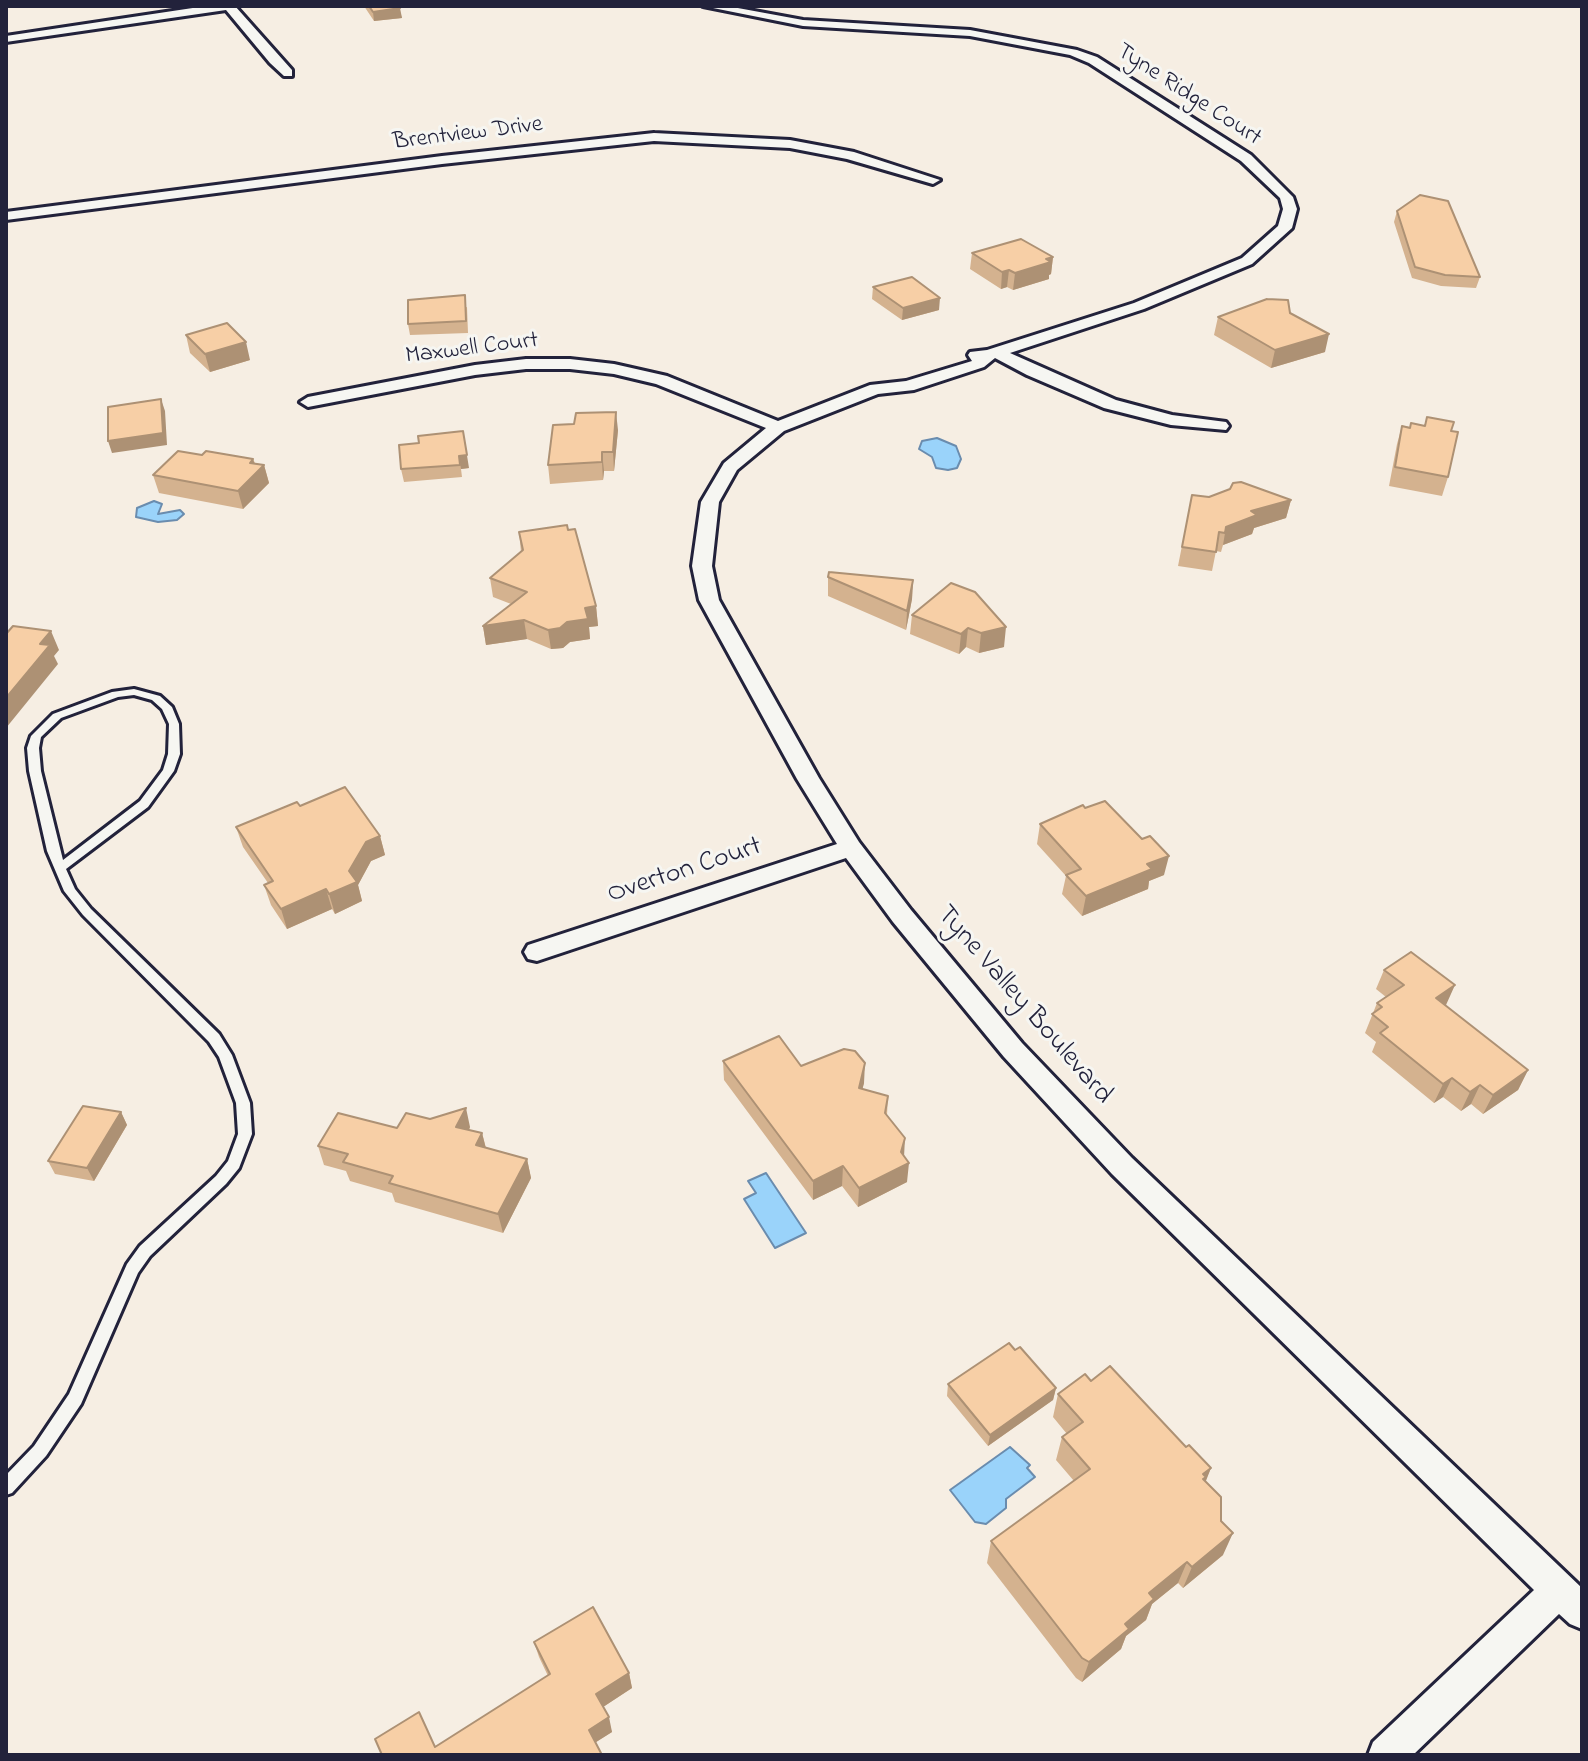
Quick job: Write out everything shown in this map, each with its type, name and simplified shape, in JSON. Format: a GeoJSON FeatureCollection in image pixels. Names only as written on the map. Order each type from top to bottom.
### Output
{"type":"FeatureCollection","features":[{"type":"Feature","properties":{"kind":"street"},"geometry":{"type":"LineString","coordinates":[[6,39],[228,6],[288,73]]}},
{"type":"Feature","properties":{"kind":"street","name":"Tyne Ridge Court"},"geometry":{"type":"LineString","coordinates":[[709,6],[803,23],[970,33],[1073,52],[1099,63],[1246,158],[1286,197],[1290,209],[1285,228],[1247,261],[1139,306],[992,353]]}},
{"type":"Feature","properties":{"kind":"street","name":"Brentview Drive"},"geometry":{"type":"LineString","coordinates":[[6,216],[643,138],[702,137],[790,144],[849,155],[933,180]]}},
{"type":"Feature","properties":{"kind":"street"},"geometry":{"type":"LineString","coordinates":[[992,353],[1110,404],[1171,420],[1220,426]]}},
{"type":"Feature","properties":{"kind":"street","name":"Tyne Valley Boulevard"},"geometry":{"type":"LineString","coordinates":[[992,353],[978,364],[908,386],[876,389],[778,427],[730,467],[715,492],[705,527],[702,579],[709,600],[741,663],[851,848],[992,1025],[1069,1110],[1222,1265],[1571,1601]]}},
{"type":"Feature","properties":{"kind":"street","name":"Maxwell Court"},"geometry":{"type":"LineString","coordinates":[[308,402],[475,370],[526,364],[570,364],[614,369],[661,380],[778,427]]}},
{"type":"Feature","properties":{"kind":"street","name":"Overton Court"},"geometry":{"type":"LineString","coordinates":[[537,952],[851,848]]}},
{"type":"Feature","properties":{"kind":"street"},"geometry":{"type":"LineString","coordinates":[[1386,1755],[1571,1601]]}},
{"type":"Feature","properties":{"kind":"lane"},"geometry":{"type":"LineString","coordinates":[[6,1487],[40,1451],[75,1399],[132,1269],[145,1251],[234,1164],[245,1134],[243,1103],[225,1055],[214,1038],[82,907],[60,868],[35,771],[33,748],[36,736],[57,716],[96,699],[134,692],[156,698],[167,707],[174,724],[174,754],[168,771],[144,804],[60,868]]}},
{"type":"Feature","properties":{"kind":"water"},"geometry":{"type":"Polygon","coordinates":[[[937,438],[956,446],[961,459],[957,468],[936,468],[932,457],[919,449],[922,441],[937,438]]]}},
{"type":"Feature","properties":{"kind":"water"},"geometry":{"type":"Polygon","coordinates":[[[154,501],[162,504],[158,514],[180,510],[184,514],[177,520],[158,522],[136,517],[137,508],[154,501]]]}},
{"type":"Feature","properties":{"kind":"water"},"geometry":{"type":"Polygon","coordinates":[[[766,1173],[806,1233],[775,1248],[744,1199],[756,1193],[748,1181],[766,1173]]]}},
{"type":"Feature","properties":{"kind":"water"},"geometry":{"type":"Polygon","coordinates":[[[1010,1447],[1030,1465],[1027,1468],[1035,1477],[1006,1499],[1006,1508],[986,1524],[975,1522],[950,1490],[1010,1447]]]}},
{"type":"Feature","properties":{"kind":"building"},"geometry":{"type":"Polygon","coordinates":[[[369,6],[398,6],[400,8],[373,12],[369,6]]]}},
{"type":"Feature","properties":{"kind":"building"},"geometry":{"type":"Polygon","coordinates":[[[1420,195],[1448,201],[1480,277],[1445,275],[1415,267],[1397,211],[1420,195]]]}},
{"type":"Feature","properties":{"kind":"building"},"geometry":{"type":"Polygon","coordinates":[[[1021,239],[1053,257],[1046,259],[1051,262],[1015,273],[1009,270],[1002,272],[972,253],[1021,239]]]}},
{"type":"Feature","properties":{"kind":"building"},"geometry":{"type":"Polygon","coordinates":[[[912,277],[940,298],[903,308],[873,287],[912,277]]]}},
{"type":"Feature","properties":{"kind":"building"},"geometry":{"type":"Polygon","coordinates":[[[465,295],[466,321],[408,324],[408,300],[465,295]]]}},
{"type":"Feature","properties":{"kind":"building"},"geometry":{"type":"Polygon","coordinates":[[[1267,299],[1288,300],[1290,313],[1329,334],[1275,350],[1218,317],[1267,299]]]}},
{"type":"Feature","properties":{"kind":"building"},"geometry":{"type":"Polygon","coordinates":[[[227,323],[246,342],[205,354],[186,335],[227,323]]]}},
{"type":"Feature","properties":{"kind":"building"},"geometry":{"type":"Polygon","coordinates":[[[161,399],[163,433],[108,441],[108,407],[161,399]]]}},
{"type":"Feature","properties":{"kind":"building"},"geometry":{"type":"Polygon","coordinates":[[[616,412],[613,452],[602,452],[602,462],[548,465],[553,425],[574,424],[576,413],[616,412]]]}},
{"type":"Feature","properties":{"kind":"building"},"geometry":{"type":"Polygon","coordinates":[[[1427,417],[1454,422],[1451,431],[1458,432],[1448,477],[1395,467],[1402,426],[1410,428],[1411,423],[1425,426],[1427,417]]]}},
{"type":"Feature","properties":{"kind":"building"},"geometry":{"type":"Polygon","coordinates":[[[463,431],[467,455],[459,456],[460,465],[401,469],[399,445],[419,443],[418,436],[463,431]]]}},
{"type":"Feature","properties":{"kind":"building"},"geometry":{"type":"Polygon","coordinates":[[[178,451],[202,455],[206,451],[253,459],[250,463],[264,465],[238,491],[153,475],[178,451]]]}},
{"type":"Feature","properties":{"kind":"building"},"geometry":{"type":"Polygon","coordinates":[[[1241,482],[1291,500],[1251,511],[1257,515],[1226,527],[1225,533],[1219,532],[1216,552],[1182,547],[1192,495],[1209,497],[1230,489],[1233,483],[1241,482]]]}},
{"type":"Feature","properties":{"kind":"building"},"geometry":{"type":"Polygon","coordinates":[[[567,525],[568,530],[575,529],[596,606],[585,608],[588,619],[567,622],[560,628],[548,630],[524,620],[483,626],[527,592],[490,578],[523,550],[519,532],[567,525]]]}},
{"type":"Feature","properties":{"kind":"building"},"geometry":{"type":"Polygon","coordinates":[[[829,572],[913,580],[907,611],[828,577],[829,572]]]}},
{"type":"Feature","properties":{"kind":"building"},"geometry":{"type":"Polygon","coordinates":[[[951,583],[975,592],[1006,627],[981,633],[968,628],[961,634],[912,615],[951,583]]]}},
{"type":"Feature","properties":{"kind":"building"},"geometry":{"type":"Polygon","coordinates":[[[13,626],[51,631],[40,644],[50,645],[6,698],[6,634],[13,626]]]}},
{"type":"Feature","properties":{"kind":"building"},"geometry":{"type":"Polygon","coordinates":[[[345,787],[380,836],[366,842],[349,871],[357,882],[329,894],[326,889],[281,909],[264,885],[273,881],[236,827],[297,802],[300,806],[345,787]]]}},
{"type":"Feature","properties":{"kind":"building"},"geometry":{"type":"Polygon","coordinates":[[[1105,801],[1142,839],[1150,836],[1169,856],[1147,864],[1152,869],[1086,896],[1066,875],[1081,869],[1040,824],[1083,805],[1085,808],[1105,801]]]}},
{"type":"Feature","properties":{"kind":"building"},"geometry":{"type":"Polygon","coordinates":[[[1411,952],[1455,985],[1436,998],[1528,1070],[1493,1095],[1480,1085],[1470,1092],[1452,1078],[1443,1084],[1380,1033],[1388,1027],[1372,1014],[1382,1007],[1377,1003],[1404,985],[1384,970],[1411,952]]]}},
{"type":"Feature","properties":{"kind":"building"},"geometry":{"type":"Polygon","coordinates":[[[779,1036],[801,1066],[844,1049],[855,1051],[865,1063],[859,1088],[888,1096],[885,1113],[905,1138],[901,1152],[909,1163],[859,1188],[843,1166],[813,1181],[723,1061],[779,1036]]]}},
{"type":"Feature","properties":{"kind":"building"},"geometry":{"type":"Polygon","coordinates":[[[83,1106],[121,1112],[87,1168],[48,1161],[83,1106]]]}},
{"type":"Feature","properties":{"kind":"building"},"geometry":{"type":"Polygon","coordinates":[[[466,1108],[456,1127],[482,1133],[476,1145],[527,1159],[498,1214],[389,1183],[393,1176],[343,1162],[348,1154],[318,1146],[338,1113],[397,1128],[406,1113],[430,1119],[466,1108]]]}},
{"type":"Feature","properties":{"kind":"building"},"geometry":{"type":"Polygon","coordinates":[[[1009,1343],[1015,1350],[1020,1347],[1056,1388],[990,1435],[948,1384],[1009,1343]]]}},
{"type":"Feature","properties":{"kind":"building"},"geometry":{"type":"Polygon","coordinates":[[[1110,1366],[1186,1447],[1189,1445],[1211,1468],[1203,1474],[1206,1477],[1203,1479],[1221,1497],[1221,1521],[1233,1533],[1192,1567],[1187,1562],[1149,1593],[1154,1599],[1125,1624],[1129,1629],[1089,1662],[1082,1658],[991,1541],[1090,1469],[1062,1437],[1083,1422],[1058,1394],[1085,1374],[1091,1381],[1110,1366]]]}},
{"type":"Feature","properties":{"kind":"building"},"geometry":{"type":"Polygon","coordinates":[[[593,1607],[629,1673],[596,1694],[609,1717],[589,1730],[602,1755],[382,1755],[375,1739],[419,1712],[435,1747],[550,1674],[534,1642],[593,1607]]]}}]}
